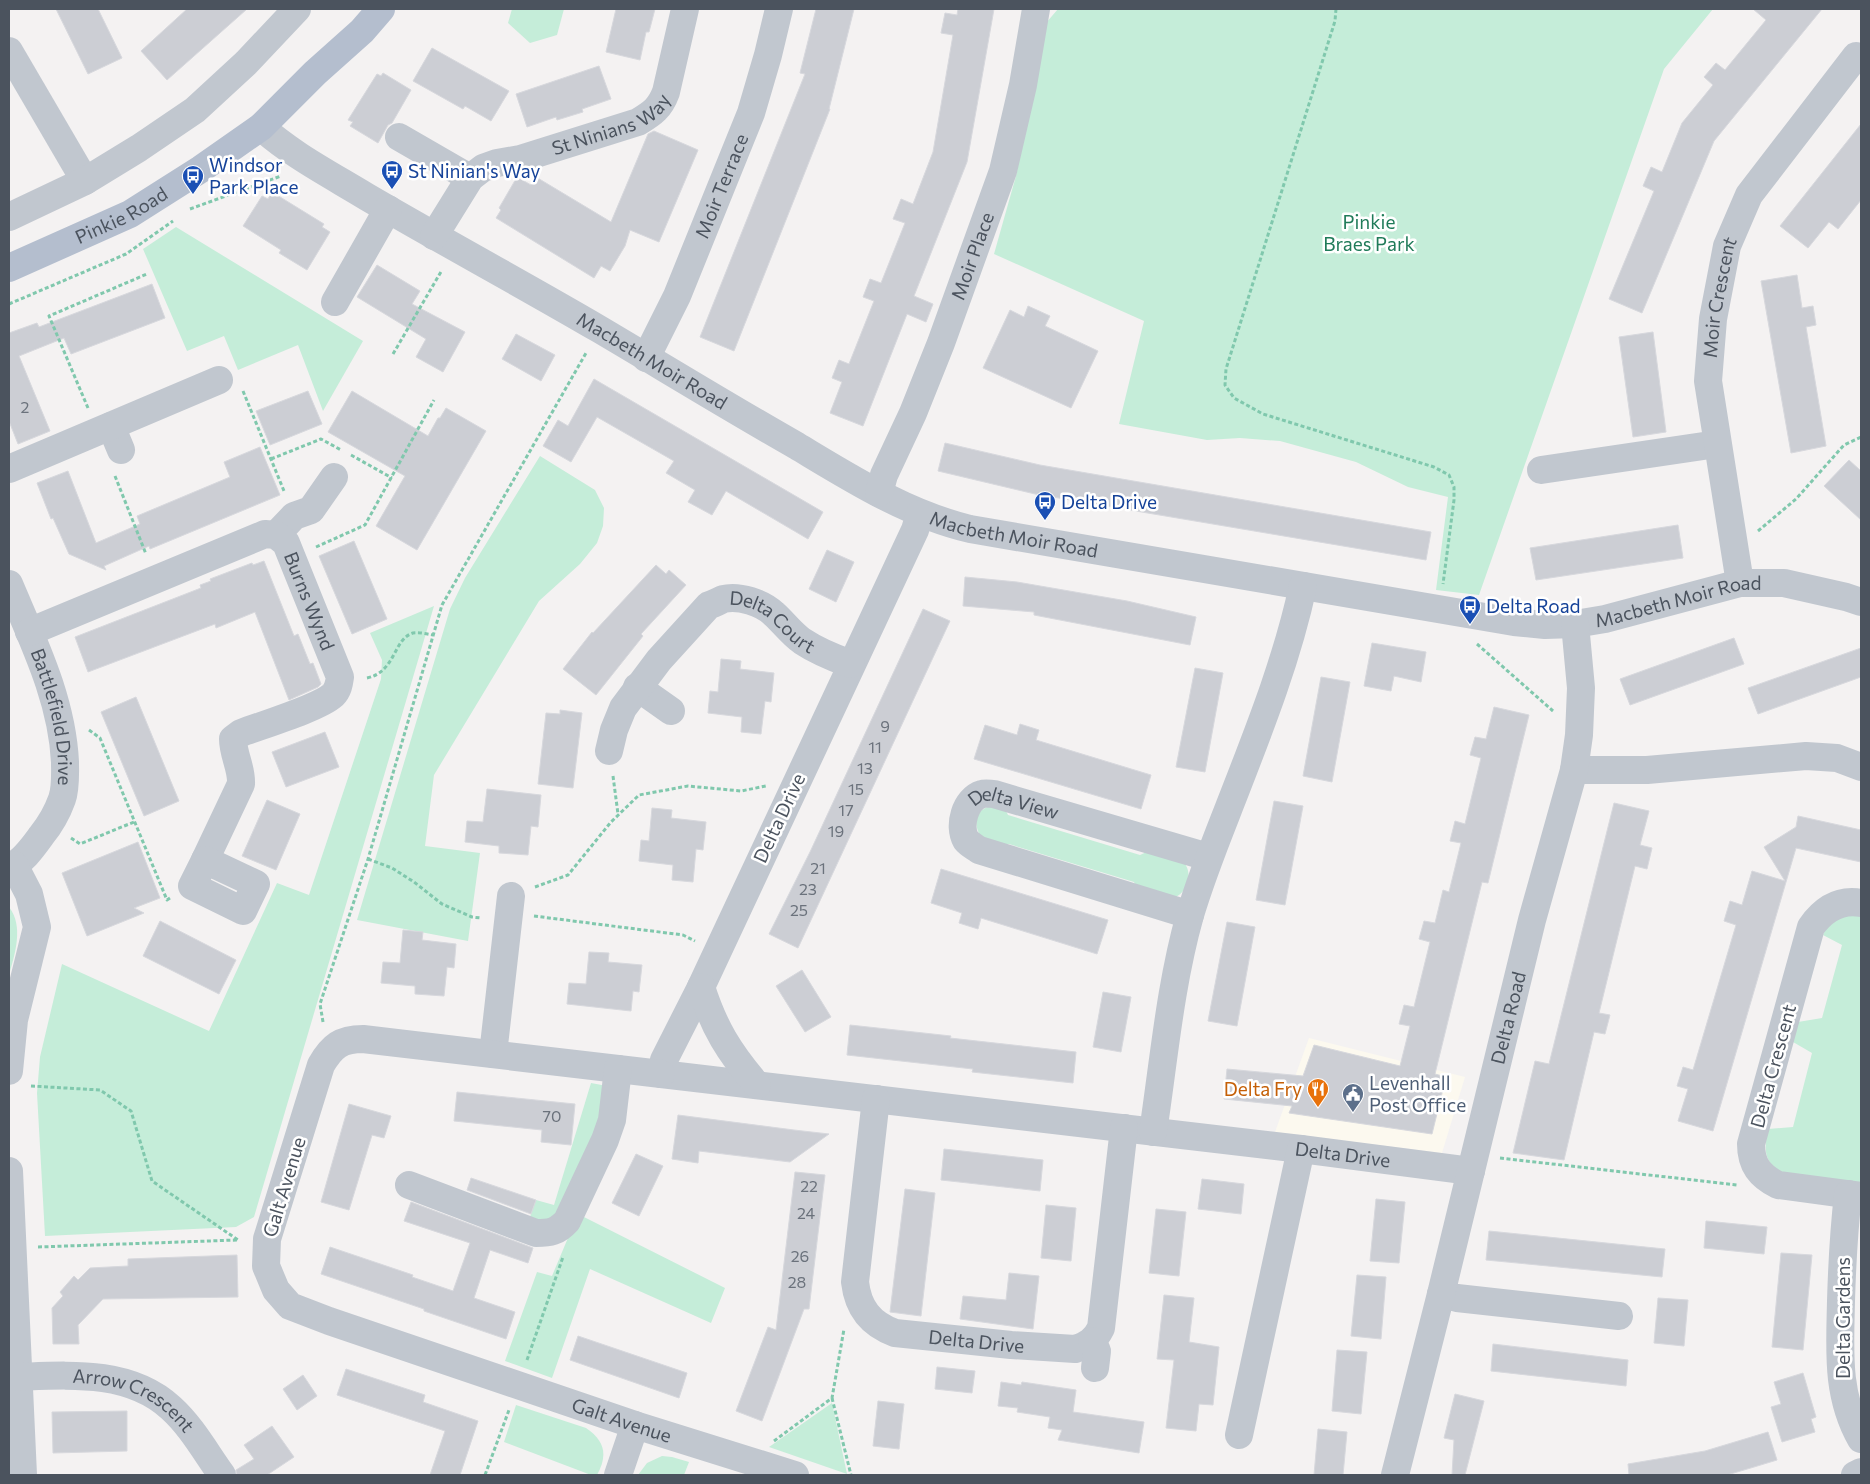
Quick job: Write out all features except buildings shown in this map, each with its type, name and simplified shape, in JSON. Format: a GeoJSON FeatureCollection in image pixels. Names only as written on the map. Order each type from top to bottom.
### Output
{"type":"FeatureCollection","features":[{"type":"Feature","properties":{"kind":"main road","name":"Pinkie Road"},"geometry":{"type":"LineString","coordinates":[[315,73],[358,9]]}},
{"type":"Feature","properties":{"kind":"main road","name":"Pinkie Road"},"geometry":{"type":"LineString","coordinates":[[9,268],[130,214],[201,170],[261,127],[315,73],[362,31],[381,9]]}},
{"type":"Feature","properties":{"kind":"street"},"geometry":{"type":"LineString","coordinates":[[9,217],[84,181],[139,148],[195,110],[246,63],[297,9]]}},
{"type":"Feature","properties":{"kind":"street","name":"St Ninians Way"},"geometry":{"type":"LineString","coordinates":[[445,242],[470,178],[482,168],[520,159],[638,122],[661,105],[666,92],[685,9]]}},
{"type":"Feature","properties":{"kind":"street","name":"Moir Terrace"},"geometry":{"type":"LineString","coordinates":[[646,358],[677,296],[750,113],[768,55],[779,9]]}},
{"type":"Feature","properties":{"kind":"street","name":"Moir Place"},"geometry":{"type":"LineString","coordinates":[[878,493],[884,474],[913,413],[941,343],[1003,171],[1023,85],[1036,9]]}},
{"type":"Feature","properties":{"kind":"street"},"geometry":{"type":"LineString","coordinates":[[9,51],[84,181]]}},
{"type":"Feature","properties":{"kind":"street","name":"Moir Crescent"},"geometry":{"type":"LineString","coordinates":[[1740,583],[1708,381],[1713,319],[1727,246],[1749,194],[1856,56],[1861,58]]}},
{"type":"Feature","properties":{"kind":"street","name":"Macbeth Moir Road"},"geometry":{"type":"LineString","coordinates":[[261,127],[275,140],[388,209],[878,493],[920,514],[944,523],[1514,622],[1575,624],[1605,619],[1740,583],[1784,584],[1861,602]]}},
{"type":"Feature","properties":{"kind":"street"},"geometry":{"type":"LineString","coordinates":[[399,138],[470,178]]}},
{"type":"Feature","properties":{"kind":"street"},"geometry":{"type":"LineString","coordinates":[[335,302],[388,209]]}},
{"type":"Feature","properties":{"kind":"street"},"geometry":{"type":"LineString","coordinates":[[9,469],[116,438],[219,380]]}},
{"type":"Feature","properties":{"kind":"street"},"geometry":{"type":"LineString","coordinates":[[1541,470],[1718,444]]}},
{"type":"Feature","properties":{"kind":"street"},"geometry":{"type":"LineString","coordinates":[[285,526],[311,510],[334,477]]}},
{"type":"Feature","properties":{"kind":"street","name":"Delta Drive"},"geometry":{"type":"LineString","coordinates":[[920,514],[915,530],[701,987],[664,1060],[661,1074],[1301,1149],[1473,1163]]}},
{"type":"Feature","properties":{"kind":"street","name":"Burns Wynd"},"geometry":{"type":"LineString","coordinates":[[29,632],[285,526],[286,543],[340,677]]}},
{"type":"Feature","properties":{"kind":"street","name":"Battlefield Drive"},"geometry":{"type":"LineString","coordinates":[[9,584],[57,706],[64,740],[65,774],[62,798],[51,824],[34,845],[12,866]]}},
{"type":"Feature","properties":{"kind":"street"},"geometry":{"type":"LineString","coordinates":[[1153,1132],[1176,972],[1190,915],[1208,857],[1278,677],[1294,626],[1303,586]]}},
{"type":"Feature","properties":{"kind":"street","name":"Delta Court"},"geometry":{"type":"LineString","coordinates":[[609,751],[614,730],[623,708],[638,687],[709,606],[724,599],[740,599],[760,604],[773,613],[785,627],[803,641],[821,652],[851,664]]}},
{"type":"Feature","properties":{"kind":"street","name":"Delta Road"},"geometry":{"type":"LineString","coordinates":[[1395,1475],[1442,1294],[1532,920],[1574,770],[1579,735],[1581,688],[1575,624]]}},
{"type":"Feature","properties":{"kind":"street"},"geometry":{"type":"LineString","coordinates":[[205,860],[256,884],[243,911],[192,886],[241,784],[242,774],[233,751],[233,740],[241,732],[319,704],[333,695],[339,686],[340,677]]}},
{"type":"Feature","properties":{"kind":"street"},"geometry":{"type":"LineString","coordinates":[[638,687],[671,711]]}},
{"type":"Feature","properties":{"kind":"street"},"geometry":{"type":"LineString","coordinates":[[1574,770],[1647,770],[1806,756],[1837,758],[1861,767]]}},
{"type":"Feature","properties":{"kind":"street","name":"Delta View"},"geometry":{"type":"LineString","coordinates":[[1190,915],[979,850],[967,841],[963,829],[965,812],[972,801],[982,794],[994,794],[1208,857]]}},
{"type":"Feature","properties":{"kind":"street"},"geometry":{"type":"LineString","coordinates":[[12,866],[29,894],[36,927],[14,1020],[17,1078]]}},
{"type":"Feature","properties":{"kind":"street","name":"Delta Crescent"},"geometry":{"type":"LineString","coordinates":[[1767,1180],[1753,1162],[1751,1144],[1811,928],[1818,917],[1827,909],[1837,904],[1848,902],[1861,903]]}},
{"type":"Feature","properties":{"kind":"street"},"geometry":{"type":"LineString","coordinates":[[493,1054],[509,909]]}},
{"type":"Feature","properties":{"kind":"street"},"geometry":{"type":"LineString","coordinates":[[701,987],[707,1005],[732,1055],[757,1085]]}},
{"type":"Feature","properties":{"kind":"street"},"geometry":{"type":"LineString","coordinates":[[328,1052],[340,1043],[351,1039],[661,1074]]}},
{"type":"Feature","properties":{"kind":"street","name":"Galt Avenue"},"geometry":{"type":"LineString","coordinates":[[328,1052],[320,1065],[267,1239],[266,1266],[276,1290],[290,1306],[635,1425],[795,1475]]}},
{"type":"Feature","properties":{"kind":"street"},"geometry":{"type":"LineString","coordinates":[[408,1185],[536,1233],[548,1233],[559,1230],[567,1221],[610,1127],[618,1069]]}},
{"type":"Feature","properties":{"kind":"street","name":"Delta Drive"},"geometry":{"type":"LineString","coordinates":[[876,1099],[855,1282],[856,1294],[867,1316],[884,1329],[895,1333],[1011,1345],[1075,1349],[1092,1341]]}},
{"type":"Feature","properties":{"kind":"street"},"geometry":{"type":"LineString","coordinates":[[1095,1368],[1097,1351],[1092,1341],[1101,1328],[1124,1128]]}},
{"type":"Feature","properties":{"kind":"street"},"geometry":{"type":"LineString","coordinates":[[1239,1435],[1301,1149]]}},
{"type":"Feature","properties":{"kind":"street"},"geometry":{"type":"LineString","coordinates":[[9,1170],[10,1236],[23,1475]]}},
{"type":"Feature","properties":{"kind":"street"},"geometry":{"type":"LineString","coordinates":[[1767,1180],[1778,1185],[1854,1195]]}},
{"type":"Feature","properties":{"kind":"street","name":"Delta Gardens"},"geometry":{"type":"LineString","coordinates":[[1854,1195],[1841,1286],[1839,1362],[1844,1396],[1853,1425],[1861,1439]]}},
{"type":"Feature","properties":{"kind":"street"},"geometry":{"type":"LineString","coordinates":[[1442,1294],[1458,1298],[1620,1316]]}},
{"type":"Feature","properties":{"kind":"street","name":"Arrow Crescent"},"geometry":{"type":"LineString","coordinates":[[18,1377],[101,1376],[127,1383],[151,1394],[171,1408],[189,1428],[222,1475]]}},
{"type":"Feature","properties":{"kind":"street"},"geometry":{"type":"LineString","coordinates":[[618,1475],[635,1425]]}},
{"type":"Feature","properties":{"kind":"street"},"geometry":{"type":"LineString","coordinates":[[1855,1475],[1861,1472]]}},
{"type":"Feature","properties":{"kind":"path"},"geometry":{"type":"LineString","coordinates":[[1336,9],[1335,21],[1226,369],[1225,385],[1234,398],[1263,414],[1434,467],[1450,474],[1454,487],[1454,500],[1440,610]]}},
{"type":"Feature","properties":{"kind":"path"},"geometry":{"type":"LineString","coordinates":[[190,210],[283,175],[308,161]]}},
{"type":"Feature","properties":{"kind":"path"},"geometry":{"type":"LineString","coordinates":[[9,304],[126,254],[174,221]]}},
{"type":"Feature","properties":{"kind":"path"},"geometry":{"type":"LineString","coordinates":[[393,354],[445,242]]}},
{"type":"Feature","properties":{"kind":"path"},"geometry":{"type":"LineString","coordinates":[[328,1052],[320,1004],[368,859],[442,605],[599,330]]}},
{"type":"Feature","properties":{"kind":"path"},"geometry":{"type":"LineString","coordinates":[[219,380],[236,374],[285,526]]}},
{"type":"Feature","properties":{"kind":"path"},"geometry":{"type":"LineString","coordinates":[[292,558],[365,525],[434,400]]}},
{"type":"Feature","properties":{"kind":"path"},"geometry":{"type":"LineString","coordinates":[[1735,551],[1796,499],[1844,445],[1861,437]]}},
{"type":"Feature","properties":{"kind":"path"},"geometry":{"type":"LineString","coordinates":[[340,677],[358,679],[373,676],[385,670],[405,638],[414,633],[432,635]]}},
{"type":"Feature","properties":{"kind":"path"},"geometry":{"type":"LineString","coordinates":[[1477,643],[1579,735]]}},
{"type":"Feature","properties":{"kind":"path"},"geometry":{"type":"LineString","coordinates":[[89,730],[100,738],[167,900],[192,886]]}},
{"type":"Feature","properties":{"kind":"path"},"geometry":{"type":"LineString","coordinates":[[609,751],[618,815]]}},
{"type":"Feature","properties":{"kind":"path"},"geometry":{"type":"LineString","coordinates":[[368,859],[392,868],[442,904],[472,917],[509,909],[568,875],[618,815],[639,795],[688,786],[740,791],[797,780]]}},
{"type":"Feature","properties":{"kind":"path"},"geometry":{"type":"LineString","coordinates":[[51,824],[80,844],[134,822]]}},
{"type":"Feature","properties":{"kind":"path"},"geometry":{"type":"LineString","coordinates":[[509,909],[534,916],[683,935],[717,951]]}},
{"type":"Feature","properties":{"kind":"path"},"geometry":{"type":"LineString","coordinates":[[10,1236],[238,1240],[152,1181],[131,1111],[100,1090],[17,1078]]}},
{"type":"Feature","properties":{"kind":"path"},"geometry":{"type":"LineString","coordinates":[[1473,1163],[1747,1186],[1767,1180]]}},
{"type":"Feature","properties":{"kind":"path"},"geometry":{"type":"LineString","coordinates":[[485,1475],[566,1250],[559,1230]]}},
{"type":"Feature","properties":{"kind":"path"},"geometry":{"type":"LineString","coordinates":[[852,1475],[832,1398],[847,1309],[856,1294]]}},
{"type":"Feature","properties":{"kind":"path"},"geometry":{"type":"LineString","coordinates":[[748,1460],[832,1398]]}},
{"type":"Feature","properties":{"kind":"shaded area"},"geometry":{"type":"Polygon","coordinates":[[[1309,1038],[1465,1077],[1442,1153],[1275,1132],[1309,1038]]]}},
{"type":"Feature","properties":{"kind":"green space"},"geometry":{"type":"Polygon","coordinates":[[[512,9],[564,9],[557,35],[530,43],[508,23],[512,9]]]}},
{"type":"Feature","properties":{"kind":"green space","name":"Pinkie Braes Park"},"geometry":{"type":"Polygon","coordinates":[[[1058,9],[1713,9],[1664,69],[1479,595],[1436,590],[1448,497],[1408,487],[1356,462],[1280,441],[1240,438],[1207,440],[1119,424],[1144,321],[994,254],[1016,176],[1046,23],[1058,9]]]}},
{"type":"Feature","properties":{"kind":"green space"},"geometry":{"type":"Polygon","coordinates":[[[176,227],[363,341],[323,411],[298,345],[238,370],[224,336],[187,351],[143,249],[176,227]]]}},
{"type":"Feature","properties":{"kind":"green space"},"geometry":{"type":"Polygon","coordinates":[[[540,456],[595,490],[604,508],[603,526],[597,543],[580,564],[539,601],[434,775],[425,846],[480,853],[468,941],[357,920],[450,609],[465,578],[540,456]]]}},
{"type":"Feature","properties":{"kind":"green space"},"geometry":{"type":"Polygon","coordinates":[[[434,606],[254,1217],[236,1227],[45,1236],[37,1093],[40,1057],[62,964],[209,1031],[277,883],[309,895],[381,679],[382,660],[370,633],[434,606]]]}},
{"type":"Feature","properties":{"kind":"green space"},"geometry":{"type":"Polygon","coordinates":[[[1003,805],[1008,815],[1140,855],[1151,850],[1178,858],[1186,865],[1188,871],[1189,877],[1185,889],[1175,897],[1161,897],[1138,891],[1134,882],[1009,844],[991,847],[982,839],[976,821],[982,810],[991,806],[1003,805]]]}},
{"type":"Feature","properties":{"kind":"green space"},"geometry":{"type":"Polygon","coordinates":[[[9,907],[16,923],[17,940],[9,975],[9,907]]]}},
{"type":"Feature","properties":{"kind":"green space"},"geometry":{"type":"Polygon","coordinates":[[[1861,914],[1861,1183],[1783,1173],[1776,1169],[1766,1155],[1768,1129],[1793,1127],[1812,1053],[1793,1042],[1798,1022],[1822,1018],[1842,945],[1823,935],[1834,919],[1861,914]]]}},
{"type":"Feature","properties":{"kind":"green space"},"geometry":{"type":"Polygon","coordinates":[[[591,1083],[607,1086],[610,1091],[562,1215],[546,1222],[530,1217],[536,1200],[554,1205],[591,1083]]]}},
{"type":"Feature","properties":{"kind":"green space"},"geometry":{"type":"Polygon","coordinates":[[[578,1214],[725,1288],[711,1323],[590,1269],[552,1378],[505,1361],[537,1272],[552,1276],[578,1214]]]}},
{"type":"Feature","properties":{"kind":"green space"},"geometry":{"type":"Polygon","coordinates":[[[832,1403],[847,1474],[769,1447],[832,1403]]]}},
{"type":"Feature","properties":{"kind":"green space"},"geometry":{"type":"Polygon","coordinates":[[[516,1405],[586,1428],[592,1433],[601,1443],[603,1449],[603,1461],[597,1475],[591,1475],[504,1442],[516,1405]]]}},
{"type":"Feature","properties":{"kind":"green space"},"geometry":{"type":"Polygon","coordinates":[[[662,1456],[689,1462],[684,1475],[638,1475],[647,1463],[662,1456]]]}},
{"type":"Feature","properties":{"kind":"place","name":"St Ninian's Way"},"geometry":{"type":"Point","coordinates":[392,190]}},
{"type":"Feature","properties":{"kind":"place","name":"Windsor Park Place"},"geometry":{"type":"Point","coordinates":[193,195]}},
{"type":"Feature","properties":{"kind":"place","name":"Delta Drive"},"geometry":{"type":"Point","coordinates":[1045,521]}},
{"type":"Feature","properties":{"kind":"place","name":"Delta Road"},"geometry":{"type":"Point","coordinates":[1470,625]}},
{"type":"Feature","properties":{"kind":"place","name":"Delta Fry"},"geometry":{"type":"Point","coordinates":[1318,1108]}},
{"type":"Feature","properties":{"kind":"place","name":"Levenhall Post Office"},"geometry":{"type":"Point","coordinates":[1353,1113]}}]}
